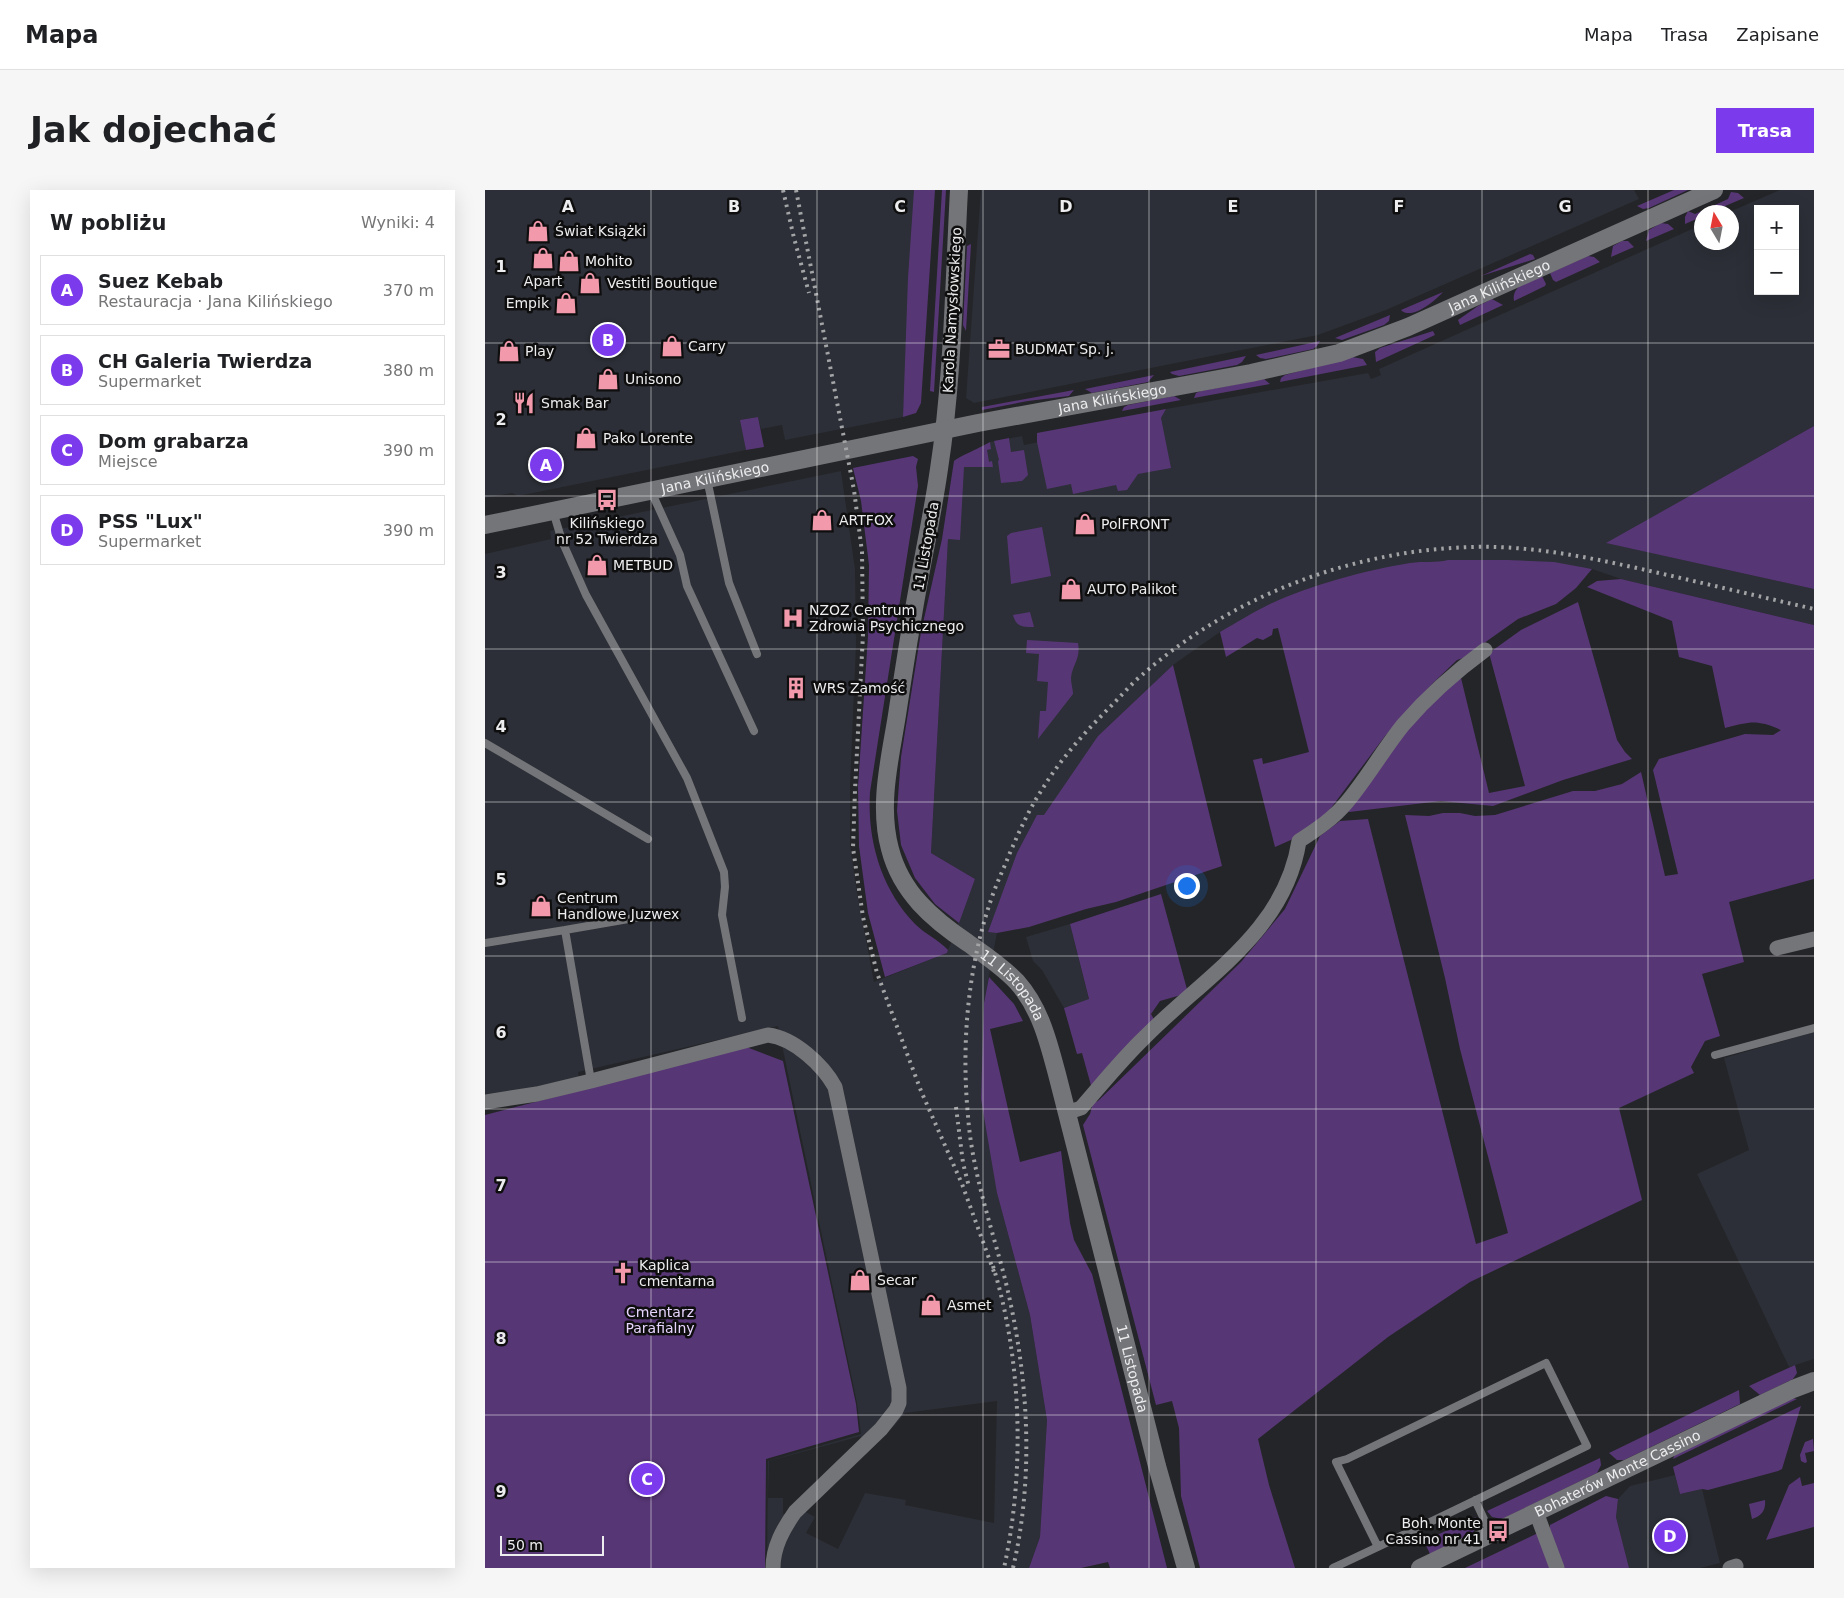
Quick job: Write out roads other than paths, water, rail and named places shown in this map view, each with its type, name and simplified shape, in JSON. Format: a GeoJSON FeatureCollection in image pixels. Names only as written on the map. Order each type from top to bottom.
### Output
{"type":"FeatureCollection","features":[{"type":"Feature","properties":{"kind":"street","name":"Karola Namysłowskiego"},"geometry":{"type":"LineString","coordinates":[[944,430],[959,190]]}},
{"type":"Feature","properties":{"kind":"street","name":"Jana Kilińskiego"},"geometry":{"type":"LineString","coordinates":[[485,525],[944,430],[1251,373],[1339,353],[1408,327],[1714,190]]}},
{"type":"Feature","properties":{"kind":"street","name":"11 Listopada"},"geometry":{"type":"LineString","coordinates":[[944,430],[889,770],[885,809],[887,837],[898,871],[905,885],[920,904],[938,922],[998,964],[1024,991],[1036,1010],[1046,1035],[1157,1466],[1186,1568]]}},
{"type":"Feature","properties":{"kind":"street"},"geometry":{"type":"LineString","coordinates":[[1067,1114],[1081,1108],[1145,1037],[1233,958],[1268,915],[1284,891],[1294,869],[1299,841],[1316,830],[1346,804],[1379,755],[1403,725],[1438,688],[1485,650]]}},
{"type":"Feature","properties":{"kind":"street"},"geometry":{"type":"LineString","coordinates":[[1777,948],[1814,938]]}},
{"type":"Feature","properties":{"kind":"street"},"geometry":{"type":"LineString","coordinates":[[485,1102],[537,1094],[768,1035],[789,1041],[821,1067],[835,1087],[899,1388],[899,1403],[893,1416],[881,1429],[795,1512],[784,1528],[776,1546],[773,1568]]}},
{"type":"Feature","properties":{"kind":"street","name":"Bohaterów Monte Cassino"},"geometry":{"type":"LineString","coordinates":[[1420,1568],[1793,1389],[1814,1381]]}},
{"type":"Feature","properties":{"kind":"street"},"geometry":{"type":"LineString","coordinates":[[1536,1512],[1557,1568]]}},
{"type":"Feature","properties":{"kind":"lane"},"geometry":{"type":"LineString","coordinates":[[707,479],[729,583],[757,654]]}},
{"type":"Feature","properties":{"kind":"lane"},"geometry":{"type":"LineString","coordinates":[[651,491],[680,555],[687,586],[754,731]]}},
{"type":"Feature","properties":{"kind":"lane"},"geometry":{"type":"LineString","coordinates":[[553,511],[562,541],[586,595],[687,778],[724,872],[725,887],[722,915],[742,1018]]}},
{"type":"Feature","properties":{"kind":"lane"},"geometry":{"type":"LineString","coordinates":[[485,743],[648,839]]}},
{"type":"Feature","properties":{"kind":"lane"},"geometry":{"type":"LineString","coordinates":[[485,943],[663,913]]}},
{"type":"Feature","properties":{"kind":"lane"},"geometry":{"type":"LineString","coordinates":[[565,930],[591,1081]]}},
{"type":"Feature","properties":{"kind":"lane"},"geometry":{"type":"LineString","coordinates":[[1715,1055],[1814,1028]]}},
{"type":"Feature","properties":{"kind":"lane"},"geometry":{"type":"LineString","coordinates":[[1333,1568],[1378,1547],[1587,1446],[1546,1363],[1347,1459],[1336,1462],[1378,1547]]}},
{"type":"Feature","properties":{"kind":"lane"},"geometry":{"type":"LineString","coordinates":[[1475,1500],[1491,1534]]}},
{"type":"Feature","properties":{"kind":"railway"},"geometry":{"type":"LineString","coordinates":[[783,190],[809,293]]}},
{"type":"Feature","properties":{"kind":"railway"},"geometry":{"type":"LineString","coordinates":[[796,190],[854,490],[862,552],[863,634],[853,848],[863,917],[877,973],[921,1091],[962,1184],[994,1272]]}},
{"type":"Feature","properties":{"kind":"railway"},"geometry":{"type":"LineString","coordinates":[[1013,1568],[1020,1532],[1026,1460],[1026,1423],[1023,1387],[1013,1315],[973,1157],[966,1088],[966,1032],[972,975],[984,921],[995,889],[1033,804],[1058,765],[1075,744],[1138,678],[1177,647],[1214,622],[1254,601],[1295,583],[1337,568],[1381,558],[1425,550],[1470,547],[1518,548],[1612,563],[1814,609]]}},
{"type":"Feature","properties":{"kind":"railway"},"geometry":{"type":"LineString","coordinates":[[956,1107],[963,1163],[969,1187]]}},
{"type":"Feature","properties":{"kind":"railway"},"geometry":{"type":"LineString","coordinates":[[993,1266],[1003,1302],[1010,1339],[1017,1416],[1015,1494],[1004,1568]]}},
{"type":"Feature","properties":{"kind":"place","name":"Świat Książki"},"geometry":{"type":"Point","coordinates":[538,231]}},
{"type":"Feature","properties":{"kind":"place","name":"Apart"},"geometry":{"type":"Point","coordinates":[543,258]}},
{"type":"Feature","properties":{"kind":"place","name":"Mohito"},"geometry":{"type":"Point","coordinates":[569,261]}},
{"type":"Feature","properties":{"kind":"place","name":"Vestiti Boutique"},"geometry":{"type":"Point","coordinates":[590,283]}},
{"type":"Feature","properties":{"kind":"place","name":"Empik"},"geometry":{"type":"Point","coordinates":[566,303]}},
{"type":"Feature","properties":{"kind":"place","name":"CH Galeria Twierdza"},"geometry":{"type":"Point","coordinates":[608,340]}},
{"type":"Feature","properties":{"kind":"place","name":"Carry"},"geometry":{"type":"Point","coordinates":[672,346]}},
{"type":"Feature","properties":{"kind":"place","name":"BUDMAT Sp. j."},"geometry":{"type":"Point","coordinates":[999,349]}},
{"type":"Feature","properties":{"kind":"place","name":"Play"},"geometry":{"type":"Point","coordinates":[509,351]}},
{"type":"Feature","properties":{"kind":"place","name":"Unisono"},"geometry":{"type":"Point","coordinates":[608,379]}},
{"type":"Feature","properties":{"kind":"place","name":"Smak Bar"},"geometry":{"type":"Point","coordinates":[524,403]}},
{"type":"Feature","properties":{"kind":"place","name":"Pako Lorente"},"geometry":{"type":"Point","coordinates":[586,438]}},
{"type":"Feature","properties":{"kind":"place","name":"Suez Kebab"},"geometry":{"type":"Point","coordinates":[546,465]}},
{"type":"Feature","properties":{"kind":"place","name":"Kilińskiego nr 52 Twierdza"},"geometry":{"type":"Point","coordinates":[607,500]}},
{"type":"Feature","properties":{"kind":"place","name":"ARTFOX"},"geometry":{"type":"Point","coordinates":[822,520]}},
{"type":"Feature","properties":{"kind":"place","name":"PolFRONT"},"geometry":{"type":"Point","coordinates":[1085,524]}},
{"type":"Feature","properties":{"kind":"place","name":"METBUD"},"geometry":{"type":"Point","coordinates":[597,565]}},
{"type":"Feature","properties":{"kind":"place","name":"AUTO Palikot"},"geometry":{"type":"Point","coordinates":[1071,589]}},
{"type":"Feature","properties":{"kind":"place","name":"NZOZ Centrum Zdrowia Psychicznego"},"geometry":{"type":"Point","coordinates":[793,618]}},
{"type":"Feature","properties":{"kind":"place","name":"WRS Zamość"},"geometry":{"type":"Point","coordinates":[796,688]}},
{"type":"Feature","properties":{"kind":"place","name":"Centrum Handlowe Juzwex"},"geometry":{"type":"Point","coordinates":[541,906]}},
{"type":"Feature","properties":{"kind":"place","name":"Kaplica cmentarna"},"geometry":{"type":"Point","coordinates":[623,1273]}},
{"type":"Feature","properties":{"kind":"place","name":"Secar"},"geometry":{"type":"Point","coordinates":[860,1280]}},
{"type":"Feature","properties":{"kind":"place","name":"Asmet"},"geometry":{"type":"Point","coordinates":[931,1305]}},
{"type":"Feature","properties":{"kind":"place","name":"Dom grabarza"},"geometry":{"type":"Point","coordinates":[647,1479]}},
{"type":"Feature","properties":{"kind":"place","name":"Boh. Monte Cassino nr 41"},"geometry":{"type":"Point","coordinates":[1498,1531]}},
{"type":"Feature","properties":{"kind":"place","name":"PSS \"Lux\""},"geometry":{"type":"Point","coordinates":[1670,1536]}},
{"type":"Feature","properties":{"kind":"park label","name":"Cmentarz Parafialny"},"geometry":{"type":"Point","coordinates":[660,1320]}}]}
